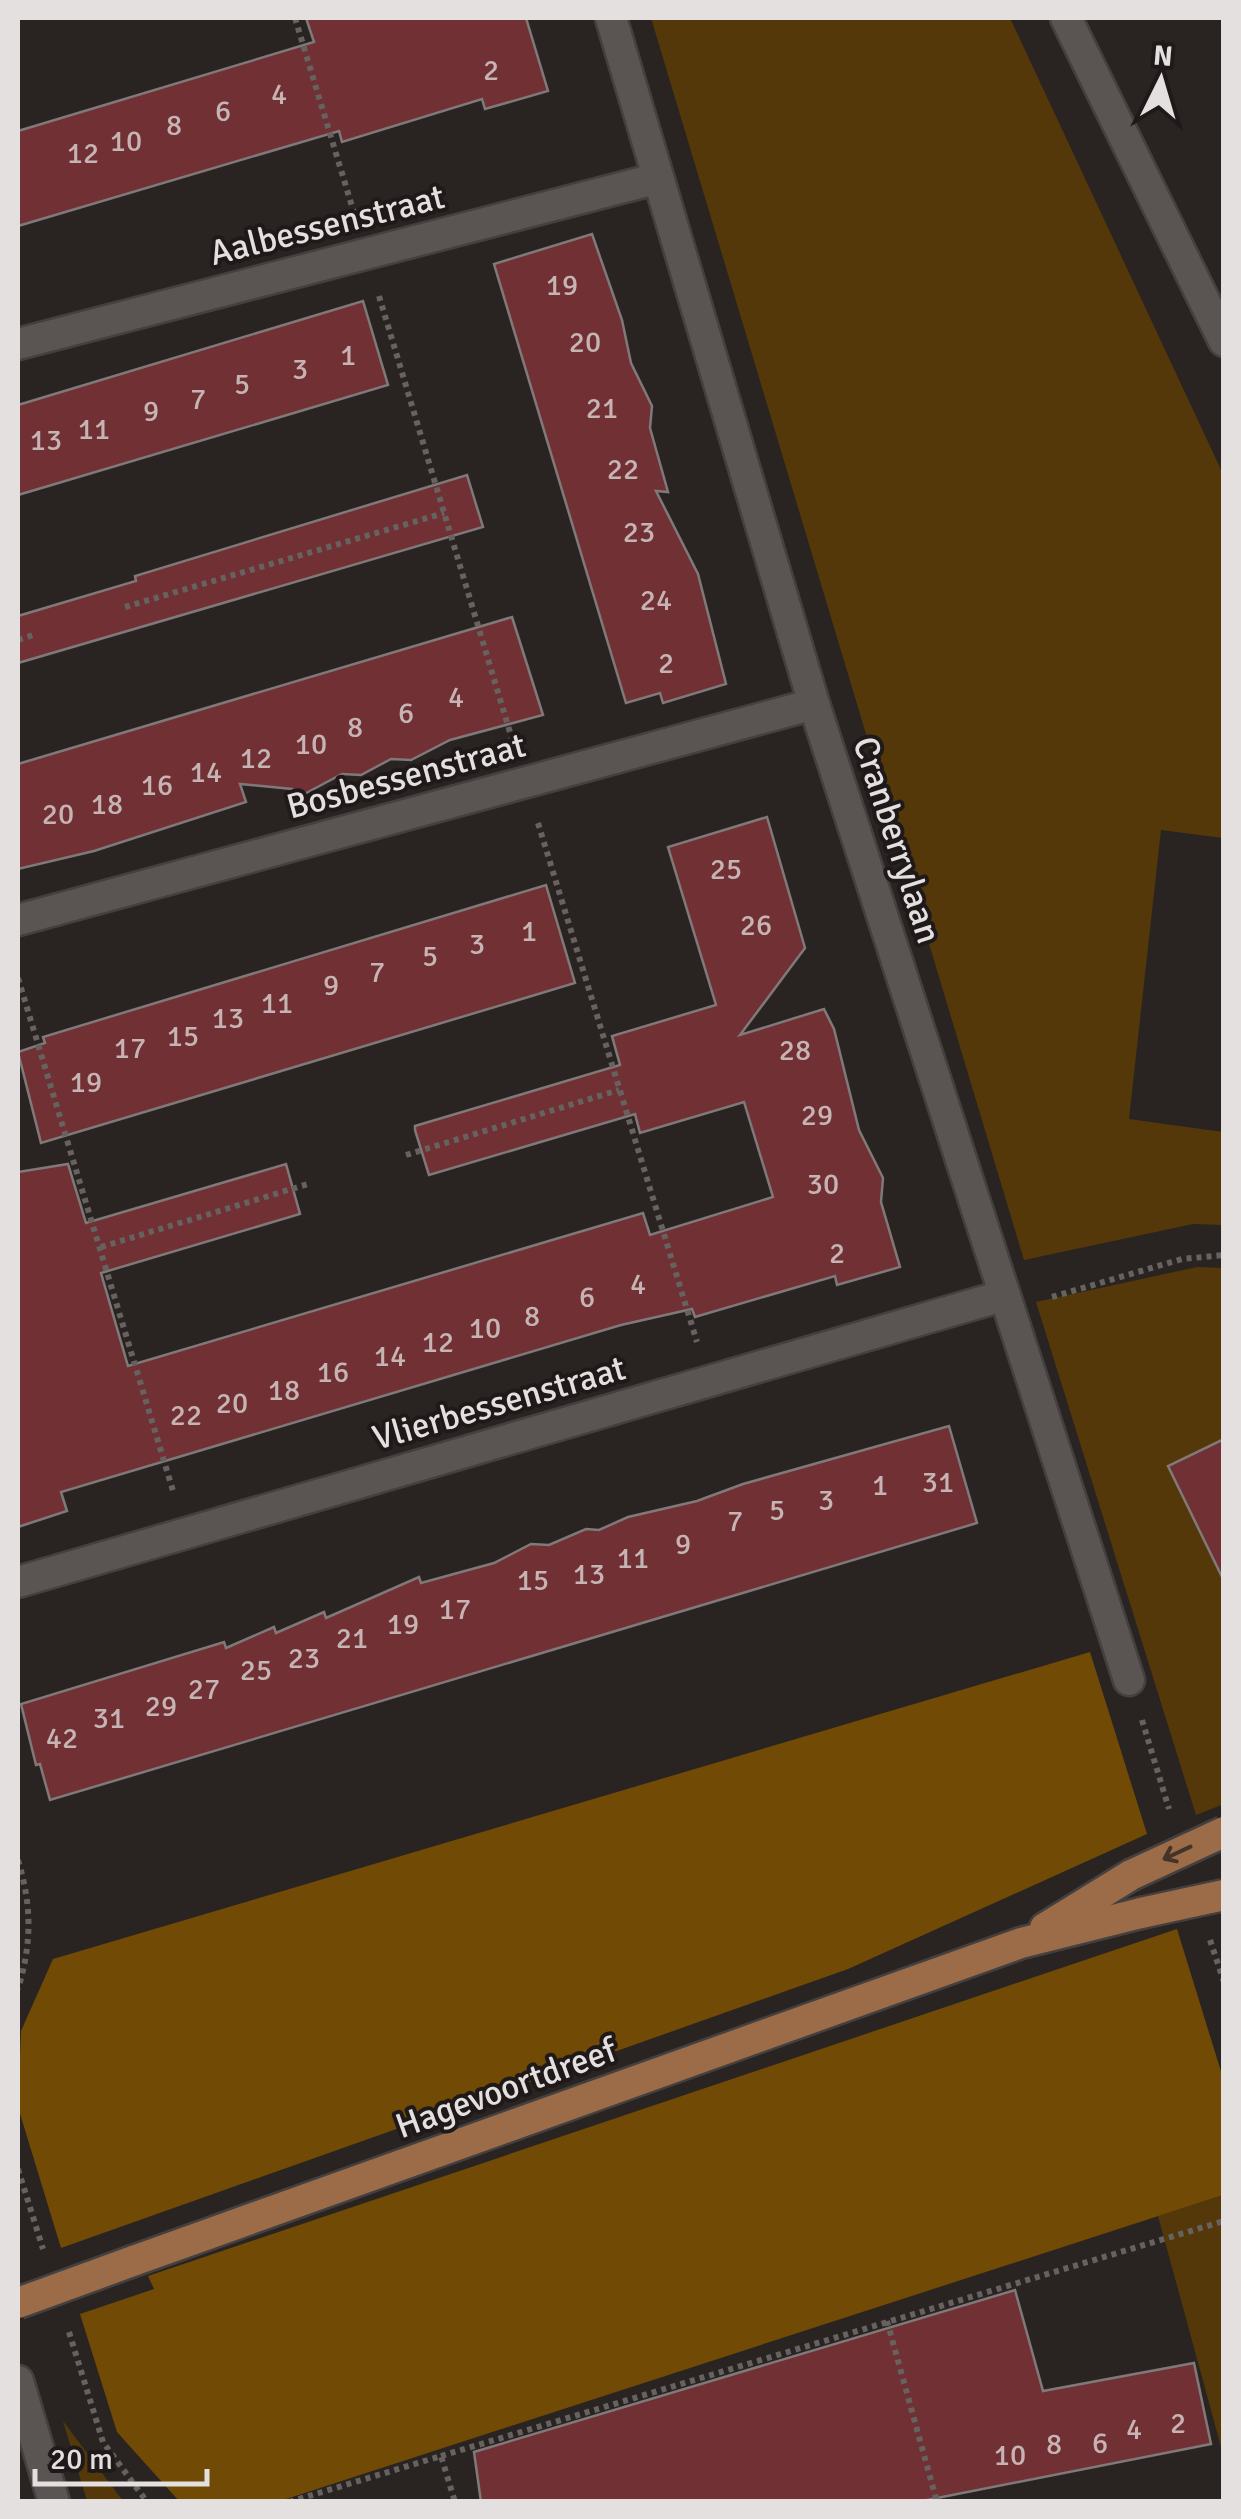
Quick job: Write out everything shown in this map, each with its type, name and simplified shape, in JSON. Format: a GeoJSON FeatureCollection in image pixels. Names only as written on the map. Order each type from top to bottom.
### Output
{"type":"FeatureCollection","features":[{"type":"Feature","properties":{"kind":"main road","name":"Hagevoortdreef"},"geometry":{"type":"LineString","coordinates":[[1021,1943],[1131,1875],[1224,1832]]}},
{"type":"Feature","properties":{"kind":"main road","name":"Hagevoortdreef"},"geometry":{"type":"LineString","coordinates":[[18,2303],[1021,1943],[1224,1895]]}},
{"type":"Feature","properties":{"kind":"street","name":"Cranberrylaan"},"geometry":{"type":"LineString","coordinates":[[611,18],[655,179],[814,704],[1129,1680]]}},
{"type":"Feature","properties":{"kind":"street"},"geometry":{"type":"LineString","coordinates":[[1067,18],[1224,342]]}},
{"type":"Feature","properties":{"kind":"street","name":"Aalbessenstraat"},"geometry":{"type":"LineString","coordinates":[[18,344],[655,179]]}},
{"type":"Feature","properties":{"kind":"street","name":"Bosbessenstraat"},"geometry":{"type":"LineString","coordinates":[[18,920],[814,704]]}},
{"type":"Feature","properties":{"kind":"street","name":"Vlierbessenstraat"},"geometry":{"type":"LineString","coordinates":[[18,1582],[1002,1296]]}},
{"type":"Feature","properties":{"kind":"street"},"geometry":{"type":"LineString","coordinates":[[18,2381],[54,2502]]}},
{"type":"Feature","properties":{"kind":"path"},"geometry":{"type":"LineString","coordinates":[[295,18],[709,1381]]}},
{"type":"Feature","properties":{"kind":"path"},"geometry":{"type":"LineString","coordinates":[[124,608],[444,513]]}},
{"type":"Feature","properties":{"kind":"path"},"geometry":{"type":"LineString","coordinates":[[18,640],[33,635]]}},
{"type":"Feature","properties":{"kind":"path"},"geometry":{"type":"LineString","coordinates":[[18,978],[186,1534]]}},
{"type":"Feature","properties":{"kind":"path"},"geometry":{"type":"LineString","coordinates":[[406,1155],[619,1090]]}},
{"type":"Feature","properties":{"kind":"path"},"geometry":{"type":"LineString","coordinates":[[100,1247],[308,1184]]}},
{"type":"Feature","properties":{"kind":"path"},"geometry":{"type":"LineString","coordinates":[[1002,1296],[1036,1302],[1182,1259],[1224,1255]]}},
{"type":"Feature","properties":{"kind":"path"},"geometry":{"type":"LineString","coordinates":[[18,1860],[29,1896],[30,1946],[18,1989]]}},
{"type":"Feature","properties":{"kind":"path"},"geometry":{"type":"LineString","coordinates":[[18,2168],[46,2260]]}},
{"type":"Feature","properties":{"kind":"path"},"geometry":{"type":"LineString","coordinates":[[289,2502],[1224,2220]]}},
{"type":"Feature","properties":{"kind":"path"},"geometry":{"type":"LineString","coordinates":[[63,2314],[104,2442],[147,2502]]}},
{"type":"Feature","properties":{"kind":"path"},"geometry":{"type":"LineString","coordinates":[[887,2322],[937,2502]]}},
{"type":"Feature","properties":{"kind":"path"},"geometry":{"type":"LineString","coordinates":[[441,2456],[454,2502]]}},
{"type":"Feature","properties":{"kind":"shaded area"},"geometry":{"type":"Polygon","coordinates":[[[651,18],[1010,18],[1223,474],[1223,838],[1161,830],[1129,1119],[1223,1132],[1223,1225],[1193,1224],[1024,1260],[651,18]]]}},
{"type":"Feature","properties":{"kind":"shaded area"},"geometry":{"type":"Polygon","coordinates":[[[1197,1267],[1223,1268],[1224,1804],[1196,1815],[1036,1302],[1197,1267]]]}},
{"type":"Feature","properties":{"kind":"shaded area"},"geometry":{"type":"Polygon","coordinates":[[[1090,1652],[1147,1834],[848,1969],[61,2248],[18,2107],[21,2031],[53,1959],[1090,1652]]]}},
{"type":"Feature","properties":{"kind":"shaded area"},"geometry":{"type":"Polygon","coordinates":[[[1177,1929],[1223,2078],[1223,2195],[280,2501],[179,2501],[117,2432],[80,2314],[154,2289],[148,2276],[1177,1929]]]}},
{"type":"Feature","properties":{"kind":"shaded area"},"geometry":{"type":"Polygon","coordinates":[[[1223,2195],[1223,2454],[1158,2216],[1223,2195]]]}},
{"type":"Feature","properties":{"kind":"shaded area"},"geometry":{"type":"Polygon","coordinates":[[[63,2421],[123,2501],[87,2501],[63,2421]]]}},
{"type":"Feature","properties":{"kind":"building"},"geometry":{"type":"Polygon","coordinates":[[[306,18],[526,18],[548,91],[485,109],[482,99],[342,142],[339,131],[18,226],[18,131],[314,42],[306,18]]]}},
{"type":"Feature","properties":{"kind":"building"},"geometry":{"type":"Polygon","coordinates":[[[592,234],[622,320],[631,363],[652,406],[650,428],[668,492],[656,491],[698,574],[726,684],[663,703],[660,693],[626,703],[494,264],[592,234]]]}},
{"type":"Feature","properties":{"kind":"building"},"geometry":{"type":"Polygon","coordinates":[[[363,301],[388,385],[18,495],[18,405],[363,301]]]}},
{"type":"Feature","properties":{"kind":"building"},"geometry":{"type":"Polygon","coordinates":[[[467,475],[483,527],[18,663],[18,616],[136,581],[135,576],[467,475]]]}},
{"type":"Feature","properties":{"kind":"building"},"geometry":{"type":"Polygon","coordinates":[[[512,617],[543,715],[450,740],[411,760],[391,759],[361,775],[342,774],[295,799],[292,789],[240,784],[246,802],[94,851],[18,869],[18,764],[512,617]]]}},
{"type":"Feature","properties":{"kind":"building"},"geometry":{"type":"Polygon","coordinates":[[[767,817],[805,948],[740,1035],[824,1009],[834,1029],[859,1130],[883,1178],[881,1202],[900,1267],[837,1285],[835,1276],[695,1317],[692,1309],[621,1325],[61,1492],[67,1511],[18,1527],[18,1172],[68,1164],[86,1223],[286,1164],[300,1214],[101,1273],[128,1366],[643,1213],[650,1235],[773,1197],[744,1102],[640,1133],[635,1114],[429,1175],[415,1130],[415,1126],[620,1065],[612,1036],[716,1005],[668,847],[767,817]]]}},
{"type":"Feature","properties":{"kind":"building"},"geometry":{"type":"Polygon","coordinates":[[[546,885],[575,983],[41,1143],[18,1052],[45,1043],[43,1037],[546,885]]]}},
{"type":"Feature","properties":{"kind":"building"},"geometry":{"type":"Polygon","coordinates":[[[949,1426],[977,1523],[50,1800],[40,1764],[36,1765],[21,1704],[224,1642],[226,1648],[274,1627],[276,1633],[324,1612],[326,1618],[419,1577],[421,1583],[494,1563],[531,1544],[549,1545],[586,1529],[599,1530],[628,1517],[697,1501],[743,1484],[949,1426]]]}},
{"type":"Feature","properties":{"kind":"building"},"geometry":{"type":"Polygon","coordinates":[[[1224,1439],[1224,1581],[1168,1466],[1224,1439]]]}},
{"type":"Feature","properties":{"kind":"building"},"geometry":{"type":"Polygon","coordinates":[[[1015,2290],[1043,2391],[1194,2363],[1211,2444],[917,2502],[481,2502],[474,2452],[1015,2290]]]}}]}
